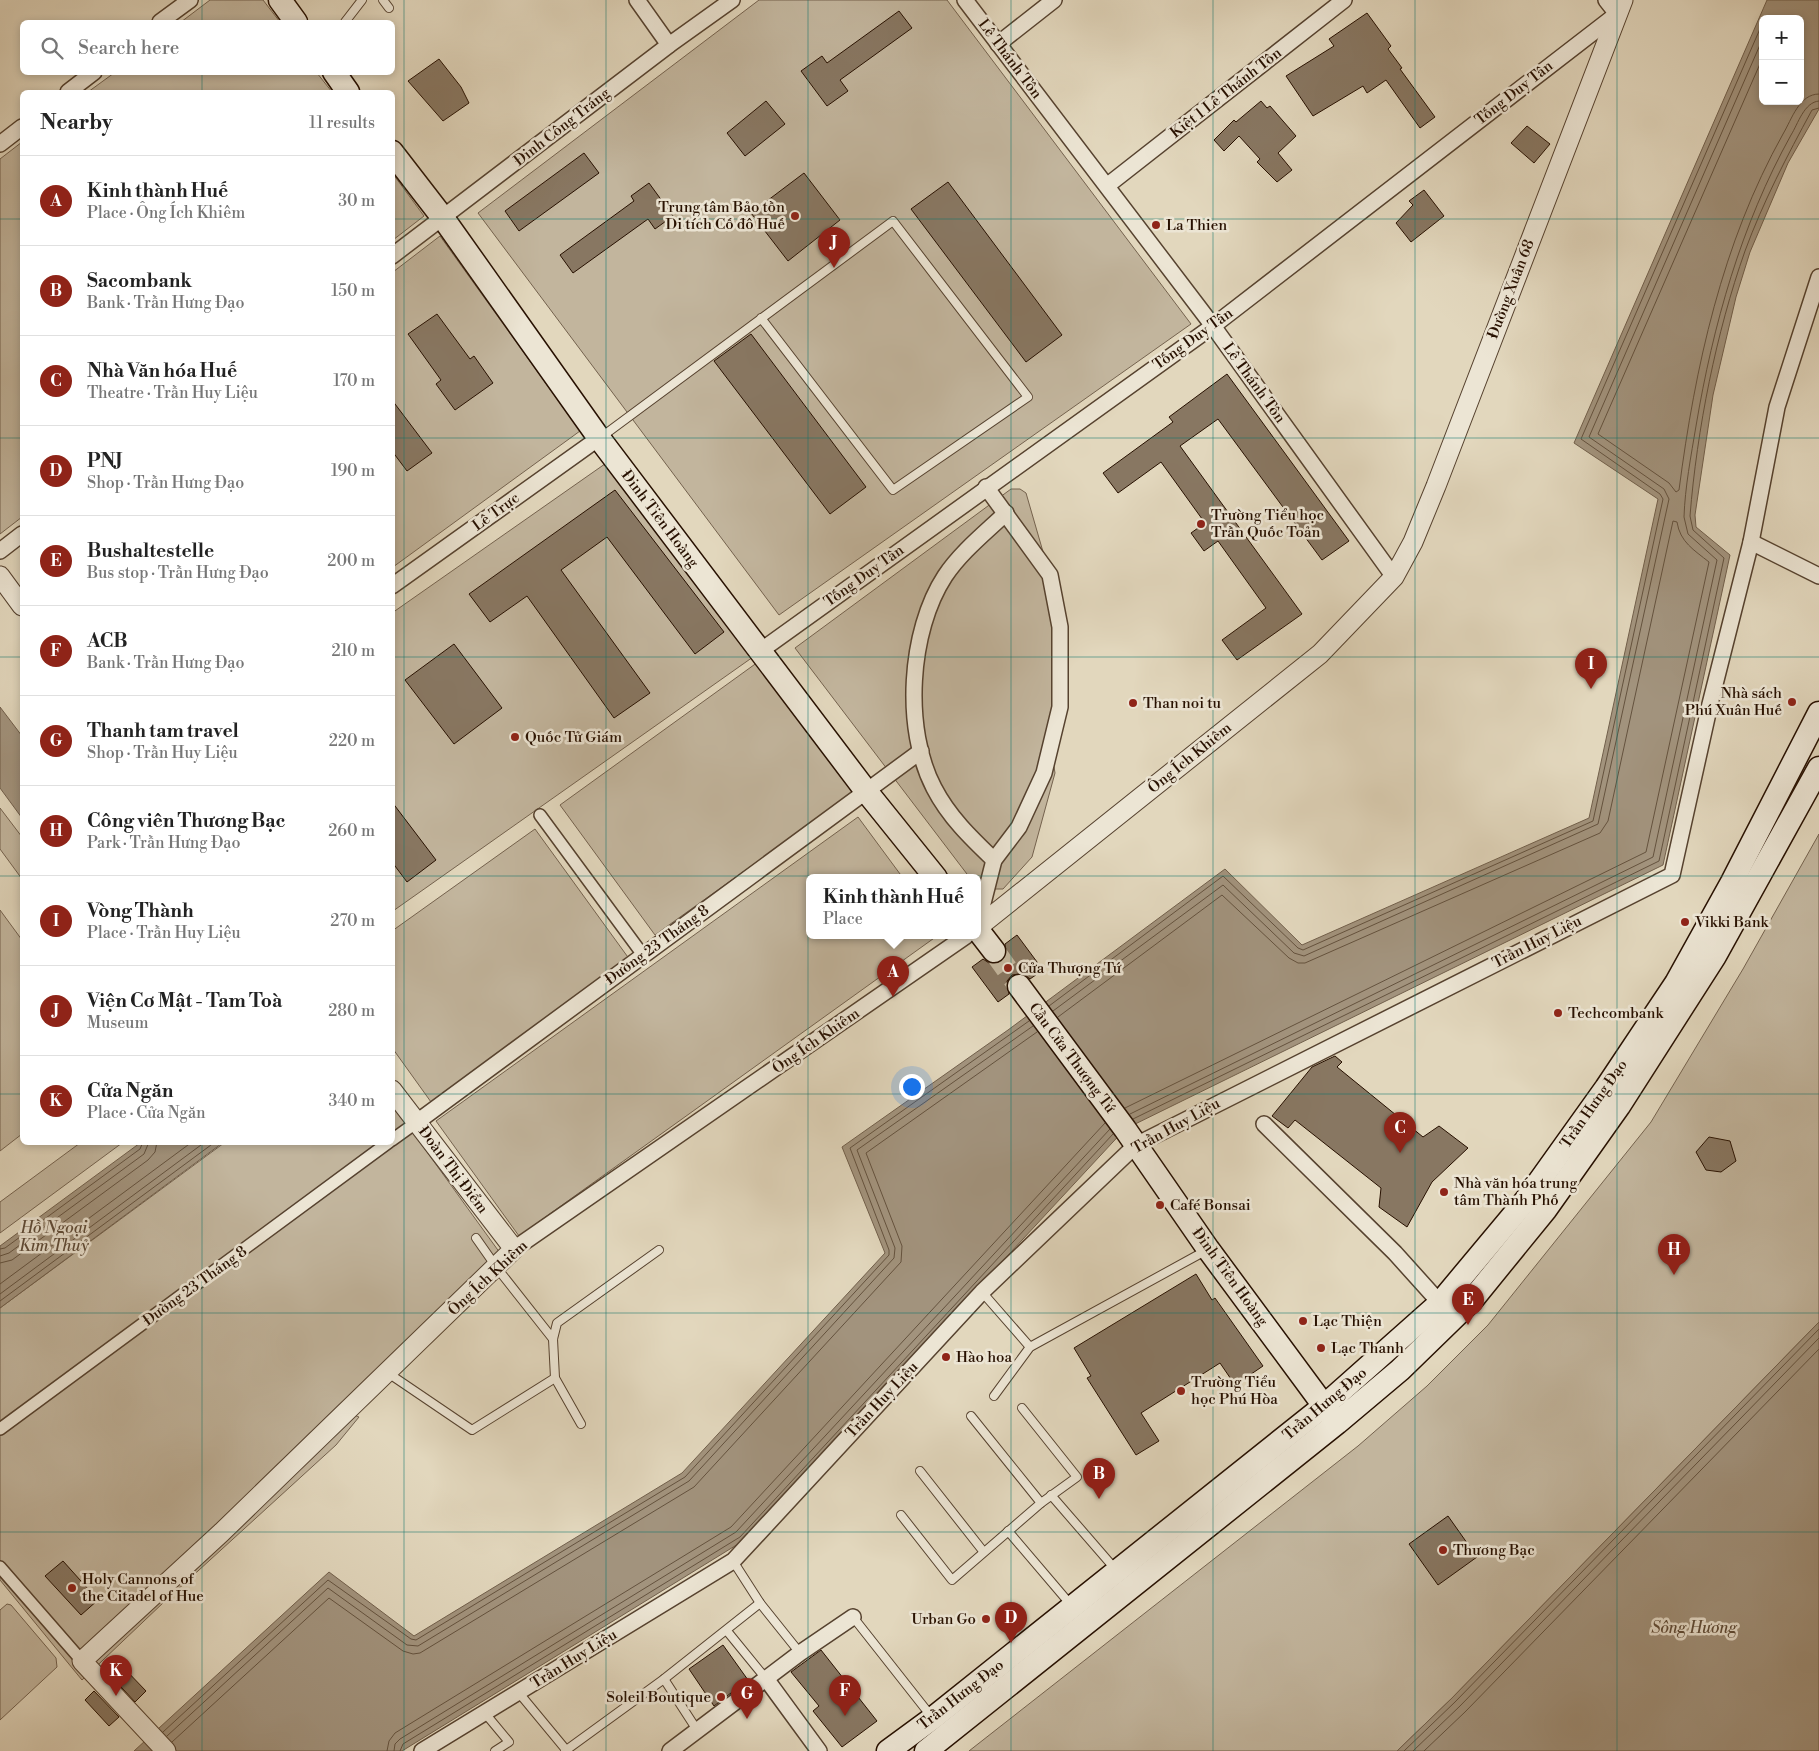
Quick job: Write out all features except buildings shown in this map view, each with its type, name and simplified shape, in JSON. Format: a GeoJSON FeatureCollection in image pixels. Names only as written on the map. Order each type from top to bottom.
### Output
{"type":"FeatureCollection","features":[{"type":"Feature","properties":{"kind":"main road"},"geometry":{"type":"LineString","coordinates":[[280,0],[295,20]]}},
{"type":"Feature","properties":{"kind":"main road"},"geometry":{"type":"LineString","coordinates":[[336,75],[347,90]]}},
{"type":"Feature","properties":{"kind":"main road","name":"Đinh Tiên Hoàng"},"geometry":{"type":"LineString","coordinates":[[395,156],[444,218],[599,438],[866,791],[933,874]]}},
{"type":"Feature","properties":{"kind":"main road","name":"Trần Hưng Đạo"},"geometry":{"type":"LineString","coordinates":[[926,1751],[1331,1415],[1440,1303],[1526,1200],[1606,1088],[1676,983],[1732,882],[1819,712]]}},
{"type":"Feature","properties":{"kind":"main road","name":"Trần Hưng Đạo"},"geometry":{"type":"LineString","coordinates":[[888,1751],[933,1718],[1117,1571],[1331,1415],[1400,1370],[1472,1300],[1546,1209],[1619,1106],[1715,956],[1819,768]]}},
{"type":"Feature","properties":{"kind":"main road"},"geometry":{"type":"LineString","coordinates":[[981,933],[994,951]]}},
{"type":"Feature","properties":{"kind":"main road","name":"Cầu Cửa Thượng Tứ"},"geometry":{"type":"LineString","coordinates":[[1019,986],[1131,1137]]}},
{"type":"Feature","properties":{"kind":"main road","name":"Đinh Tiên Hoàng"},"geometry":{"type":"LineString","coordinates":[[1131,1137],[1208,1249],[1331,1415]]}},
{"type":"Feature","properties":{"kind":"street"},"geometry":{"type":"LineString","coordinates":[[163,20],[190,0]]}},
{"type":"Feature","properties":{"kind":"street"},"geometry":{"type":"LineString","coordinates":[[637,0],[669,45]]}},
{"type":"Feature","properties":{"kind":"street","name":"Đinh Công Tráng"},"geometry":{"type":"LineString","coordinates":[[395,254],[669,45],[732,0]]}},
{"type":"Feature","properties":{"kind":"street","name":"Lê Thánh Tôn"},"geometry":{"type":"LineString","coordinates":[[966,0],[1213,326],[1394,577]]}},
{"type":"Feature","properties":{"kind":"street"},"geometry":{"type":"LineString","coordinates":[[998,44],[1054,0]]}},
{"type":"Feature","properties":{"kind":"street","name":"Kiệt 1 Lê Thánh Tôn"},"geometry":{"type":"LineString","coordinates":[[1108,185],[1344,0]]}},
{"type":"Feature","properties":{"kind":"street","name":"Tống Duy Tân"},"geometry":{"type":"LineString","coordinates":[[760,652],[986,487],[1213,326],[1615,5]]}},
{"type":"Feature","properties":{"kind":"street","name":"Đường Xuân 68"},"geometry":{"type":"LineString","coordinates":[[1394,577],[1413,542],[1436,486],[1615,5]]}},
{"type":"Feature","properties":{"kind":"street"},"geometry":{"type":"LineString","coordinates":[[71,90],[90,75]]}},
{"type":"Feature","properties":{"kind":"street"},"geometry":{"type":"LineString","coordinates":[[0,144],[20,129]]}},
{"type":"Feature","properties":{"kind":"street"},"geometry":{"type":"LineString","coordinates":[[1819,277],[1777,407],[1750,542],[1819,576]]}},
{"type":"Feature","properties":{"kind":"street","name":"Lê Trực"},"geometry":{"type":"LineString","coordinates":[[395,584],[599,438]]}},
{"type":"Feature","properties":{"kind":"street"},"geometry":{"type":"LineString","coordinates":[[981,912],[994,860],[1019,827],[1044,773],[1060,708],[1060,627],[1050,575],[986,487]]}},
{"type":"Feature","properties":{"kind":"street"},"geometry":{"type":"LineString","coordinates":[[994,860],[962,829],[949,813],[933,787],[917,734],[914,693],[918,652],[930,602],[959,558],[1006,513]]}},
{"type":"Feature","properties":{"kind":"street"},"geometry":{"type":"LineString","coordinates":[[0,550],[20,535]]}},
{"type":"Feature","properties":{"kind":"street","name":"Trần Huy Liệu"},"geometry":{"type":"LineString","coordinates":[[422,1751],[733,1561],[982,1292],[1131,1137],[1672,875],[1710,704],[1750,542]]}},
{"type":"Feature","properties":{"kind":"street"},"geometry":{"type":"LineString","coordinates":[[0,576],[20,603]]}},
{"type":"Feature","properties":{"kind":"street","name":"Ông Ích Khiêm"},"geometry":{"type":"LineString","coordinates":[[981,925],[1320,654],[1394,577]]}},
{"type":"Feature","properties":{"kind":"street","name":"Đường 23 Tháng 8"},"geometry":{"type":"LineString","coordinates":[[395,1138],[921,752]]}},
{"type":"Feature","properties":{"kind":"street"},"geometry":{"type":"LineString","coordinates":[[540,816],[643,955]]}},
{"type":"Feature","properties":{"kind":"street","name":"Ông Ích Khiêm"},"geometry":{"type":"LineString","coordinates":[[82,1661],[222,1532],[497,1268],[514,1249],[962,939]]}},
{"type":"Feature","properties":{"kind":"street","name":"Đoàn Thị Điểm"},"geometry":{"type":"LineString","coordinates":[[395,1094],[514,1249]]}},
{"type":"Feature","properties":{"kind":"street"},"geometry":{"type":"LineString","coordinates":[[1264,1124],[1395,1253],[1440,1303]]}},
{"type":"Feature","properties":{"kind":"street","name":"Đường 23 Tháng 8"},"geometry":{"type":"LineString","coordinates":[[0,1429],[385,1145]]}},
{"type":"Feature","properties":{"kind":"street"},"geometry":{"type":"LineString","coordinates":[[0,1567],[82,1661],[166,1751]]}},
{"type":"Feature","properties":{"kind":"street"},"geometry":{"type":"LineString","coordinates":[[670,1751],[767,1680],[800,1653],[853,1617]]}},
{"type":"Feature","properties":{"kind":"street"},"geometry":{"type":"LineString","coordinates":[[767,1680],[819,1751]]}},
{"type":"Feature","properties":{"kind":"lane"},"geometry":{"type":"LineString","coordinates":[[347,20],[362,0]]}},
{"type":"Feature","properties":{"kind":"lane"},"geometry":{"type":"LineString","coordinates":[[383,0],[389,8]]}},
{"type":"Feature","properties":{"kind":"lane"},"geometry":{"type":"LineString","coordinates":[[599,438],[761,318],[893,222],[1028,397],[893,490],[761,318]]}},
{"type":"Feature","properties":{"kind":"lane"},"geometry":{"type":"LineString","coordinates":[[476,1238],[553,1339]]}},
{"type":"Feature","properties":{"kind":"lane"},"geometry":{"type":"LineString","coordinates":[[994,1396],[1030,1347],[1208,1249]]}},
{"type":"Feature","properties":{"kind":"lane"},"geometry":{"type":"LineString","coordinates":[[582,1424],[555,1378],[553,1339],[557,1323],[659,1250]]}},
{"type":"Feature","properties":{"kind":"lane"},"geometry":{"type":"LineString","coordinates":[[982,1292],[1030,1347]]}},
{"type":"Feature","properties":{"kind":"lane"},"geometry":{"type":"LineString","coordinates":[[388,1373],[472,1430],[555,1378]]}},
{"type":"Feature","properties":{"kind":"lane"},"geometry":{"type":"LineString","coordinates":[[901,1515],[952,1580],[983,1551],[1041,1503],[1077,1477],[1022,1408]]}},
{"type":"Feature","properties":{"kind":"lane"},"geometry":{"type":"LineString","coordinates":[[971,1416],[1041,1503]]}},
{"type":"Feature","properties":{"kind":"lane"},"geometry":{"type":"LineString","coordinates":[[920,1471],[983,1551]]}},
{"type":"Feature","properties":{"kind":"lane"},"geometry":{"type":"LineString","coordinates":[[1051,1495],[1117,1571]]}},
{"type":"Feature","properties":{"kind":"lane"},"geometry":{"type":"LineString","coordinates":[[1008,1532],[1073,1606]]}},
{"type":"Feature","properties":{"kind":"lane"},"geometry":{"type":"LineString","coordinates":[[733,1561],[760,1603],[800,1653]]}},
{"type":"Feature","properties":{"kind":"lane"},"geometry":{"type":"LineString","coordinates":[[519,1693],[566,1751],[664,1679],[760,1603]]}},
{"type":"Feature","properties":{"kind":"lane"},"geometry":{"type":"LineString","coordinates":[[853,1617],[933,1718]]}},
{"type":"Feature","properties":{"kind":"lane"},"geometry":{"type":"LineString","coordinates":[[726,1631],[767,1680]]}},
{"type":"Feature","properties":{"kind":"lane"},"geometry":{"type":"LineString","coordinates":[[664,1679],[697,1730]]}},
{"type":"Feature","properties":{"kind":"lane"},"geometry":{"type":"LineString","coordinates":[[484,1712],[509,1742],[495,1751]]}},
{"type":"Feature","properties":{"kind":"shaded area"},"geometry":{"type":"Polygon","coordinates":[[[210,0],[263,0],[278,20],[184,20],[210,0]]]}},
{"type":"Feature","properties":{"kind":"shaded area"},"geometry":{"type":"Polygon","coordinates":[[[759,0],[947,0],[1191,324],[779,615],[478,213],[759,0]]]}},
{"type":"Feature","properties":{"kind":"shaded area"},"geometry":{"type":"Polygon","coordinates":[[[111,75],[319,75],[330,90],[91,90],[111,75]]]}},
{"type":"Feature","properties":{"kind":"shaded area"},"geometry":{"type":"Polygon","coordinates":[[[20,144],[20,519],[0,534],[0,159],[20,144]]]}},
{"type":"Feature","properties":{"kind":"shaded area"},"geometry":{"type":"Polygon","coordinates":[[[395,177],[424,216],[395,238],[395,177]]]}},
{"type":"Feature","properties":{"kind":"shaded area"},"geometry":{"type":"Polygon","coordinates":[[[440,236],[580,431],[395,566],[395,270],[440,236]]]}},
{"type":"Feature","properties":{"kind":"shaded area","name":"Quốc Tử Giám"},"geometry":{"type":"Polygon","coordinates":[[[612,459],[753,657],[395,910],[395,611],[612,459]]]}},
{"type":"Feature","properties":{"kind":"shaded area"},"geometry":{"type":"Polygon","coordinates":[[[1011,489],[1020,489],[1026,493],[1059,607],[1050,742],[1055,773],[1032,857],[1003,889],[981,889],[981,874],[967,874],[795,648],[1011,489]]]}},
{"type":"Feature","properties":{"kind":"shaded area"},"geometry":{"type":"Polygon","coordinates":[[[758,662],[853,793],[655,935],[560,805],[758,662]]]}},
{"type":"Feature","properties":{"kind":"shaded area"},"geometry":{"type":"Polygon","coordinates":[[[0,808],[20,834],[20,876],[0,849],[0,808]]]}},
{"type":"Feature","properties":{"kind":"shaded area"},"geometry":{"type":"Polygon","coordinates":[[[858,817],[900,874],[806,874],[806,939],[933,939],[519,1236],[436,1121],[858,817]]]}},
{"type":"Feature","properties":{"kind":"shaded area"},"geometry":{"type":"Polygon","coordinates":[[[535,829],[630,960],[431,1102],[395,1052],[395,929],[535,829]]]}},
{"type":"Feature","properties":{"kind":"shaded area"},"geometry":{"type":"Polygon","coordinates":[[[1819,834],[1819,1322],[1452,1698],[1397,1751],[969,1751],[1358,1446],[1427,1386],[1488,1325],[1651,1122],[1743,969],[1819,834]]]}},
{"type":"Feature","properties":{"kind":"shaded area"},"geometry":{"type":"Polygon","coordinates":[[[0,910],[20,937],[20,1136],[0,1151],[0,910]]]}},
{"type":"Feature","properties":{"kind":"shaded area"},"geometry":{"type":"Polygon","coordinates":[[[395,1108],[500,1253],[342,1410],[359,1417],[336,1445],[164,1602],[82,1680],[0,1580],[0,1308],[221,1145],[395,1145],[395,1108]]]}},
{"type":"Feature","properties":{"kind":"shaded area"},"geometry":{"type":"Polygon","coordinates":[[[77,1145],[119,1145],[0,1233],[0,1202],[77,1145]]]}},
{"type":"Feature","properties":{"kind":"shaded area"},"geometry":{"type":"Polygon","coordinates":[[[7,1604],[11,1605],[56,1658],[57,1667],[0,1720],[0,1610],[7,1604]]]}},
{"type":"Feature","properties":{"kind":"water"},"geometry":{"type":"Polygon","coordinates":[[[1767,0],[1819,0],[1819,109],[1788,163],[1750,252],[1736,297],[1713,395],[1695,515],[1696,527],[1730,555],[1663,865],[1125,1129],[743,1541],[402,1751],[134,1751],[329,1572],[414,1636],[682,1473],[885,1253],[842,1147],[1008,1030],[1225,869],[1302,945],[1589,818],[1658,499],[1574,443],[1759,18],[1759,105],[1804,105],[1804,15],[1760,15],[1767,0]]]}},
{"type":"Feature","properties":{"kind":"water"},"geometry":{"type":"Polygon","coordinates":[[[0,707],[20,733],[20,815],[0,788],[0,707]]]}},
{"type":"Feature","properties":{"kind":"water","name":"Hồ Ngoại Kim Thuỷ"},"geometry":{"type":"Polygon","coordinates":[[[137,1145],[220,1145],[0,1308],[0,1246],[137,1145]]]}},
{"type":"Feature","properties":{"kind":"water","name":"Sông Hương"},"geometry":{"type":"Polygon","coordinates":[[[1819,1322],[1819,1751],[1397,1751],[1452,1698],[1819,1322]]]}},
{"type":"Feature","properties":{"kind":"tunnel"},"geometry":{"type":"LineString","coordinates":[[994,951],[1019,986]]}},
{"type":"Feature","properties":{"kind":"place","name":"Trung tâm Bảo tồn Di tích Cố đô Huế"},"geometry":{"type":"Point","coordinates":[795,216]}},
{"type":"Feature","properties":{"kind":"place","name":"La Thien"},"geometry":{"type":"Point","coordinates":[1156,225]}},
{"type":"Feature","properties":{"kind":"place","name":"Viện Cơ Mật - Tam Toà"},"geometry":{"type":"Point","coordinates":[834,268]}},
{"type":"Feature","properties":{"kind":"place","name":"Trường Tiểu học Trần Quốc Toản"},"geometry":{"type":"Point","coordinates":[1201,524]}},
{"type":"Feature","properties":{"kind":"place","name":"Vòng Thành"},"geometry":{"type":"Point","coordinates":[1591,689]}},
{"type":"Feature","properties":{"kind":"place","name":"Nhà sách Phú Xuân Huế"},"geometry":{"type":"Point","coordinates":[1792,702]}},
{"type":"Feature","properties":{"kind":"place","name":"Than noi tu"},"geometry":{"type":"Point","coordinates":[1133,703]}},
{"type":"Feature","properties":{"kind":"place","name":"Quốc Tử Giám"},"geometry":{"type":"Point","coordinates":[515,737]}},
{"type":"Feature","properties":{"kind":"place","name":"Vikki Bank"},"geometry":{"type":"Point","coordinates":[1685,922]}},
{"type":"Feature","properties":{"kind":"place","name":"Cửa Thượng Tứ"},"geometry":{"type":"Point","coordinates":[1008,968]}},
{"type":"Feature","properties":{"kind":"place","name":"Kinh thành Huế"},"geometry":{"type":"Point","coordinates":[893,997]}},
{"type":"Feature","properties":{"kind":"place","name":"Techcombank"},"geometry":{"type":"Point","coordinates":[1558,1013]}},
{"type":"Feature","properties":{"kind":"place","name":"Nhà Văn hóa Huế"},"geometry":{"type":"Point","coordinates":[1400,1153]}},
{"type":"Feature","properties":{"kind":"place","name":"Nhà văn hóa trung tâm Thành Phố"},"geometry":{"type":"Point","coordinates":[1444,1192]}},
{"type":"Feature","properties":{"kind":"place","name":"Café Bonsai"},"geometry":{"type":"Point","coordinates":[1160,1205]}},
{"type":"Feature","properties":{"kind":"place","name":"Công viên Thương Bạc"},"geometry":{"type":"Point","coordinates":[1674,1275]}},
{"type":"Feature","properties":{"kind":"place","name":"Lạc Thiện"},"geometry":{"type":"Point","coordinates":[1303,1321]}},
{"type":"Feature","properties":{"kind":"place","name":"Bushaltestelle"},"geometry":{"type":"Point","coordinates":[1468,1325]}},
{"type":"Feature","properties":{"kind":"place","name":"Lạc Thanh"},"geometry":{"type":"Point","coordinates":[1321,1348]}},
{"type":"Feature","properties":{"kind":"place","name":"Hào hoa"},"geometry":{"type":"Point","coordinates":[946,1357]}},
{"type":"Feature","properties":{"kind":"place","name":"Trường Tiểu học Phú Hòa"},"geometry":{"type":"Point","coordinates":[1181,1391]}},
{"type":"Feature","properties":{"kind":"place","name":"Sacombank"},"geometry":{"type":"Point","coordinates":[1099,1499]}},
{"type":"Feature","properties":{"kind":"place","name":"Thương Bạc"},"geometry":{"type":"Point","coordinates":[1443,1550]}},
{"type":"Feature","properties":{"kind":"place","name":"Holy Cannons of the Citadel of Hue"},"geometry":{"type":"Point","coordinates":[72,1588]}},
{"type":"Feature","properties":{"kind":"place","name":"Urban Go"},"geometry":{"type":"Point","coordinates":[986,1619]}},
{"type":"Feature","properties":{"kind":"place","name":"PNJ"},"geometry":{"type":"Point","coordinates":[1011,1643]}},
{"type":"Feature","properties":{"kind":"place","name":"Cửa Ngăn"},"geometry":{"type":"Point","coordinates":[116,1696]}},
{"type":"Feature","properties":{"kind":"place","name":"Soleil Boutique"},"geometry":{"type":"Point","coordinates":[721,1697]}},
{"type":"Feature","properties":{"kind":"place","name":"ACB"},"geometry":{"type":"Point","coordinates":[845,1716]}},
{"type":"Feature","properties":{"kind":"place","name":"Thanh tam travel"},"geometry":{"type":"Point","coordinates":[747,1719]}}]}
